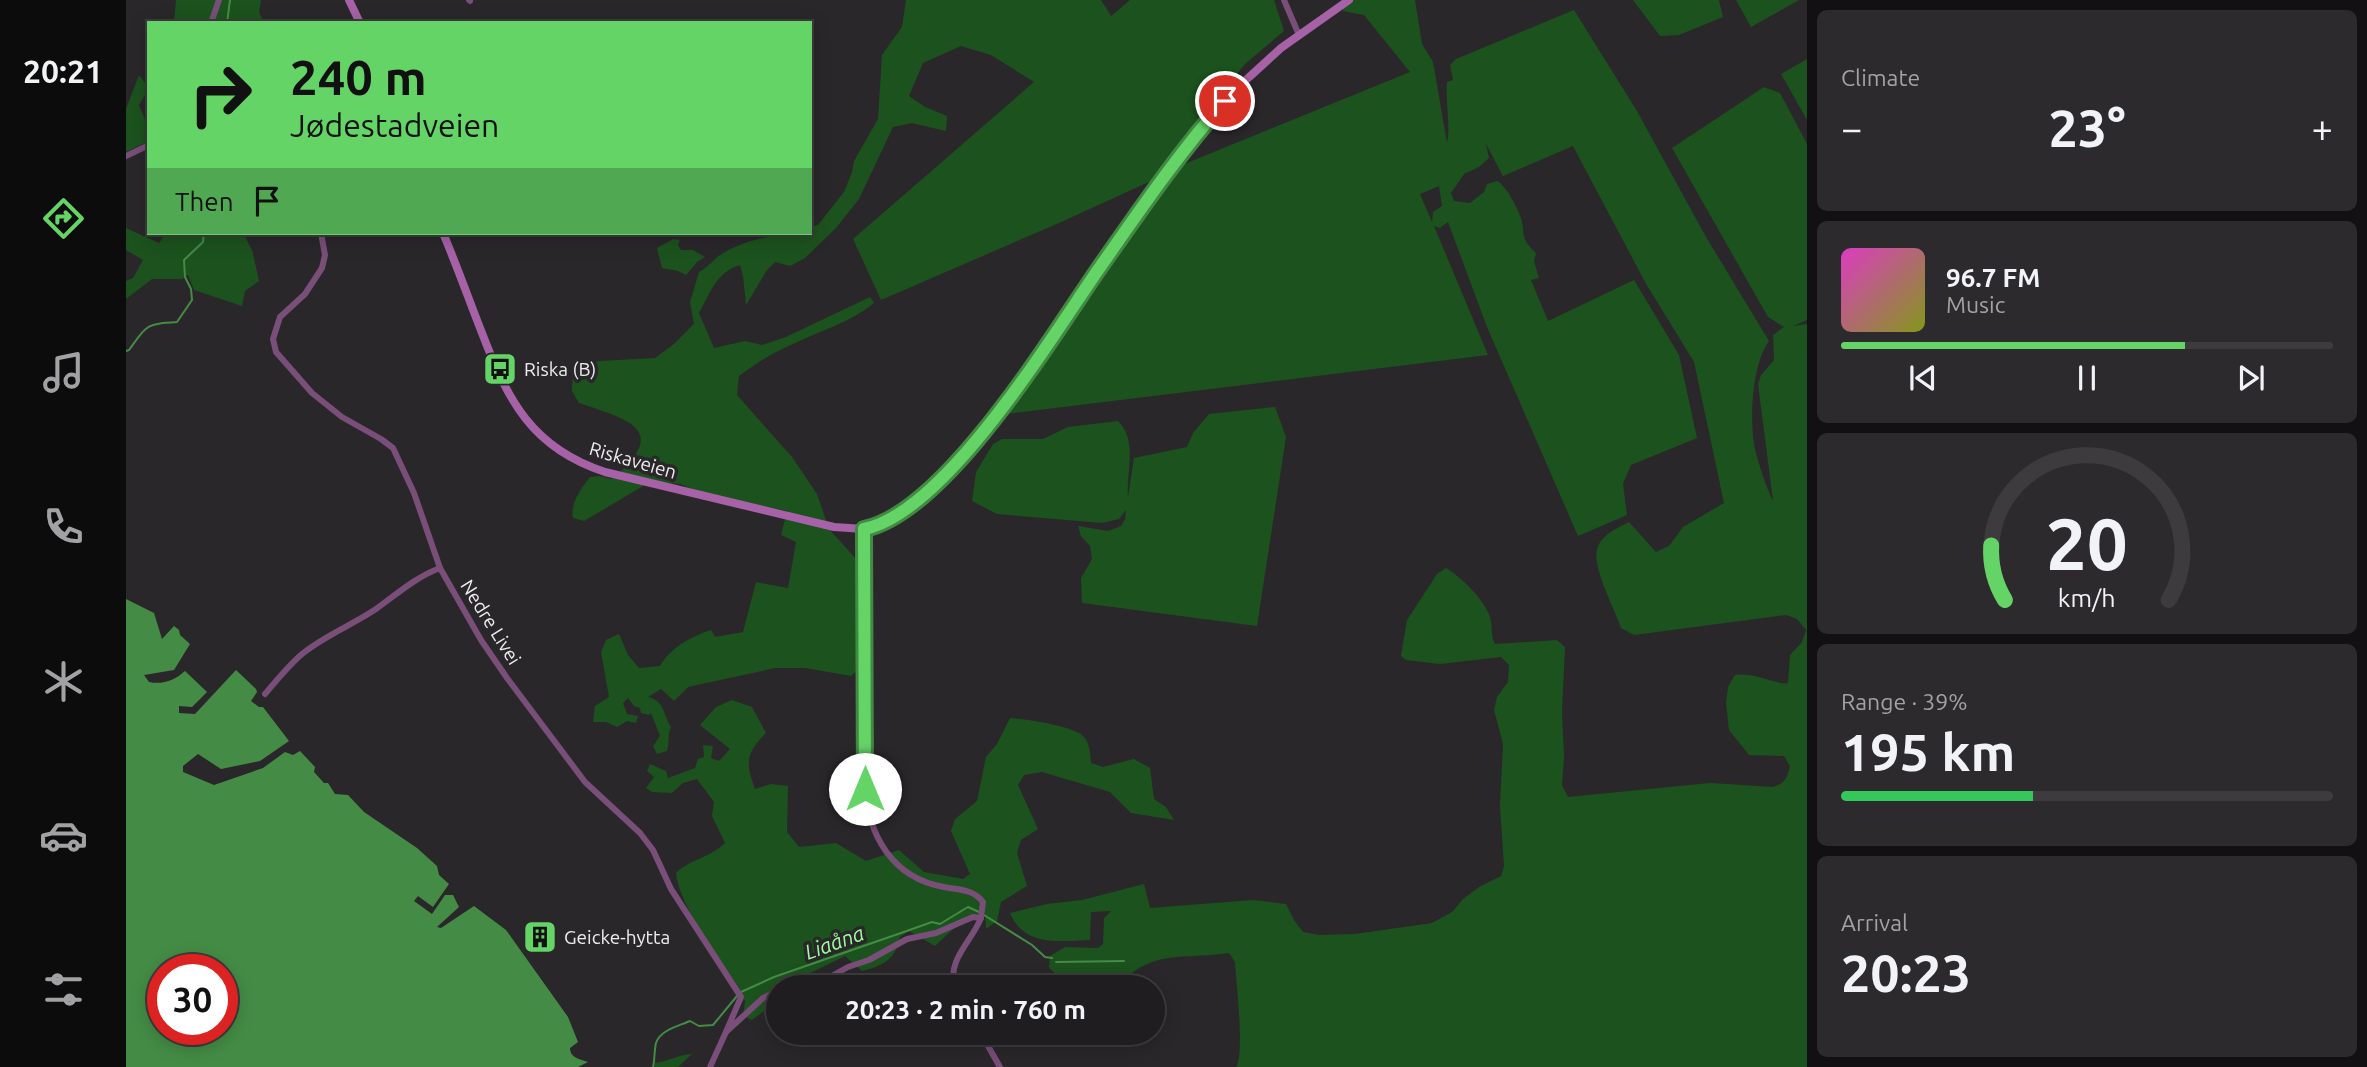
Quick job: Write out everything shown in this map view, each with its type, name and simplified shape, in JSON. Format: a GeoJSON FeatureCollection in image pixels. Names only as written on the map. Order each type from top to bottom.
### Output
{"type":"FeatureCollection","features":[{"type":"Feature","properties":{"kind":"main road"},"geometry":{"type":"LineString","coordinates":[[349,0],[359,21]]}},
{"type":"Feature","properties":{"kind":"main road"},"geometry":{"type":"LineString","coordinates":[[864,529],[884,524],[912,505],[978,438],[1008,400],[1138,213],[1192,141],[1252,72],[1349,0]]}},
{"type":"Feature","properties":{"kind":"main road","name":"Riskaveien"},"geometry":{"type":"LineString","coordinates":[[444,235],[508,395],[528,424],[558,450],[586,465],[617,475],[824,525],[864,529]]}},
{"type":"Feature","properties":{"kind":"street"},"geometry":{"type":"LineString","coordinates":[[212,21],[219,0]]}},
{"type":"Feature","properties":{"kind":"street"},"geometry":{"type":"LineString","coordinates":[[1284,0],[1299,35]]}},
{"type":"Feature","properties":{"kind":"street"},"geometry":{"type":"LineString","coordinates":[[126,156],[147,146]]}},
{"type":"Feature","properties":{"kind":"street","name":"Nedre Livei"},"geometry":{"type":"LineString","coordinates":[[321,235],[325,255],[322,268],[305,294],[280,317],[273,339],[274,349],[312,393],[342,416],[393,448],[414,493],[440,568],[494,660],[580,776],[602,800],[640,833],[653,851],[671,889],[741,997],[726,1032]]}},
{"type":"Feature","properties":{"kind":"street"},"geometry":{"type":"LineString","coordinates":[[864,529],[865,786],[869,819],[883,849],[910,873],[927,883],[973,893],[983,902],[977,930],[956,960],[953,975]]}},
{"type":"Feature","properties":{"kind":"street"},"geometry":{"type":"LineString","coordinates":[[265,694],[288,667],[306,652],[396,596],[415,579],[440,568]]}},
{"type":"Feature","properties":{"kind":"street"},"geometry":{"type":"LineString","coordinates":[[834,975],[869,960],[907,939],[936,933],[973,918],[981,918]]}},
{"type":"Feature","properties":{"kind":"street"},"geometry":{"type":"LineString","coordinates":[[710,1067],[726,1032],[766,996]]}},
{"type":"Feature","properties":{"kind":"street"},"geometry":{"type":"LineString","coordinates":[[987,1045],[1000,1067]]}},
{"type":"Feature","properties":{"kind":"shaded area"},"geometry":{"type":"Polygon","coordinates":[[[176,0],[261,0],[259,12],[263,21],[174,21],[176,0]]]}},
{"type":"Feature","properties":{"kind":"shaded area"},"geometry":{"type":"Polygon","coordinates":[[[906,0],[1101,0],[1111,16],[1130,0],[1274,0],[1284,31],[1245,64],[1151,181],[881,300],[853,239],[1034,82],[991,55],[961,46],[923,63],[909,96],[925,107],[947,116],[946,131],[912,123],[893,127],[859,199],[836,228],[805,258],[790,266],[775,262],[767,270],[746,305],[740,265],[719,278],[699,313],[714,348],[745,341],[762,345],[786,337],[870,297],[874,303],[855,316],[784,348],[751,367],[739,376],[737,395],[792,457],[817,494],[829,529],[857,560],[860,590],[860,668],[851,676],[805,668],[775,668],[688,687],[674,701],[661,689],[648,697],[661,705],[671,727],[667,751],[657,754],[653,746],[660,736],[651,713],[641,713],[640,708],[634,706],[628,698],[623,703],[627,714],[638,716],[636,723],[627,721],[617,727],[606,722],[593,722],[595,706],[609,697],[601,652],[606,640],[619,634],[628,655],[639,668],[660,666],[682,644],[711,630],[715,637],[743,632],[756,582],[788,588],[796,542],[781,535],[787,511],[706,494],[680,484],[650,482],[584,521],[573,518],[575,502],[590,477],[612,479],[630,462],[639,448],[641,437],[627,421],[579,403],[572,391],[573,365],[655,358],[694,324],[690,302],[699,272],[721,254],[745,243],[778,235],[812,235],[812,226],[818,225],[844,192],[854,161],[878,119],[882,55],[902,27],[906,0]]]}},
{"type":"Feature","properties":{"kind":"shaded area"},"geometry":{"type":"Polygon","coordinates":[[[1344,0],[1415,0],[1422,44],[1433,62],[1447,143],[1447,82],[1453,80],[1450,65],[1456,59],[1574,10],[1637,111],[1706,237],[1769,341],[1763,351],[1756,378],[1752,424],[1757,456],[1773,501],[1758,384],[1761,375],[1774,360],[1773,335],[1784,327],[1768,317],[1672,148],[1764,87],[1780,93],[1807,144],[1807,320],[1793,326],[1807,324],[1807,1067],[1236,1067],[1240,1048],[1239,1017],[1235,962],[1229,953],[1155,961],[1130,975],[1058,975],[1049,967],[1050,956],[1065,947],[1098,948],[1103,944],[1104,918],[1111,911],[1091,912],[1090,940],[1067,941],[1034,937],[1016,924],[1010,913],[1047,904],[1082,900],[1144,884],[1150,908],[1253,900],[1286,904],[1303,932],[1319,935],[1355,934],[1432,923],[1452,912],[1479,887],[1501,876],[1504,866],[1500,806],[1503,744],[1494,710],[1497,697],[1508,682],[1509,665],[1501,657],[1440,664],[1406,660],[1401,656],[1407,620],[1437,574],[1446,568],[1465,583],[1483,603],[1490,617],[1495,644],[1557,640],[1565,647],[1562,785],[1568,797],[1710,783],[1773,787],[1783,782],[1788,774],[1790,766],[1784,756],[1749,755],[1729,730],[1726,703],[1728,687],[1735,675],[1750,675],[1788,683],[1790,655],[1802,642],[1806,630],[1797,619],[1786,615],[1634,635],[1621,628],[1601,577],[1597,550],[1602,540],[1615,530],[1629,522],[1656,552],[1669,546],[1683,527],[1724,503],[1694,362],[1645,282],[1573,146],[1503,176],[1486,144],[1489,158],[1479,167],[1464,174],[1451,193],[1454,201],[1470,203],[1484,192],[1487,184],[1497,181],[1504,187],[1519,214],[1525,240],[1536,253],[1534,261],[1539,278],[1531,280],[1548,321],[1634,280],[1679,355],[1697,438],[1631,465],[1623,484],[1627,515],[1578,536],[1487,327],[1448,222],[1440,228],[1434,226],[1488,355],[998,415],[1182,165],[1410,72],[1364,15],[1343,11],[1344,0]],[[1439,186],[1420,194],[1432,222],[1433,212],[1442,206],[1439,186]]]}},
{"type":"Feature","properties":{"kind":"shaded area"},"geometry":{"type":"Polygon","coordinates":[[[1633,0],[1719,0],[1723,17],[1679,35],[1660,36],[1633,0]]]}},
{"type":"Feature","properties":{"kind":"shaded area"},"geometry":{"type":"Polygon","coordinates":[[[1736,0],[1799,0],[1751,27],[1736,0]]]}},
{"type":"Feature","properties":{"kind":"shaded area"},"geometry":{"type":"Polygon","coordinates":[[[1807,59],[1807,120],[1781,74],[1807,59]]]}},
{"type":"Feature","properties":{"kind":"shaded area"},"geometry":{"type":"Polygon","coordinates":[[[139,75],[147,85],[147,91],[139,105],[147,124],[147,142],[126,152],[126,109],[139,75]]]}},
{"type":"Feature","properties":{"kind":"shaded area"},"geometry":{"type":"Polygon","coordinates":[[[126,228],[159,243],[165,235],[244,235],[252,250],[259,281],[245,291],[242,306],[194,290],[188,275],[182,279],[152,279],[126,299],[126,281],[133,278],[143,260],[126,250],[126,228]]]}},
{"type":"Feature","properties":{"kind":"shaded area"},"geometry":{"type":"Polygon","coordinates":[[[673,239],[680,240],[678,245],[681,250],[693,250],[705,257],[686,275],[662,268],[657,248],[673,239]]]}},
{"type":"Feature","properties":{"kind":"shaded area"},"geometry":{"type":"Polygon","coordinates":[[[1275,407],[1286,437],[1257,626],[1082,603],[1081,578],[1092,559],[1090,546],[1081,536],[1078,526],[1108,531],[1121,526],[1126,510],[1119,519],[1102,523],[997,514],[972,501],[976,472],[993,444],[1002,439],[1043,439],[1068,427],[1118,421],[1128,438],[1128,497],[1134,458],[1187,447],[1193,433],[1209,414],[1275,407]]]}},
{"type":"Feature","properties":{"kind":"shaded area"},"geometry":{"type":"Polygon","coordinates":[[[126,599],[154,613],[162,639],[174,626],[190,644],[174,670],[144,675],[149,682],[159,683],[173,679],[185,671],[207,692],[192,707],[179,706],[179,713],[195,714],[236,670],[256,689],[251,701],[263,707],[289,741],[260,761],[221,769],[198,754],[183,766],[183,772],[214,785],[263,768],[285,752],[293,755],[300,751],[315,767],[314,772],[324,783],[328,783],[335,794],[348,795],[364,812],[417,848],[437,866],[439,875],[449,884],[433,907],[418,896],[414,901],[432,914],[445,895],[453,895],[459,907],[437,927],[441,928],[474,906],[506,930],[568,1017],[578,1042],[570,1048],[572,1054],[588,1062],[578,1067],[126,1067],[126,599]]]}},
{"type":"Feature","properties":{"kind":"shaded area"},"geometry":{"type":"Polygon","coordinates":[[[732,700],[752,707],[766,733],[754,746],[749,758],[755,789],[771,784],[788,786],[787,832],[799,847],[836,843],[866,861],[899,850],[924,872],[963,879],[970,874],[951,831],[955,819],[977,801],[986,757],[997,744],[1010,718],[1078,732],[1087,742],[1091,763],[1103,767],[1134,759],[1150,768],[1154,799],[1166,807],[1174,820],[1131,813],[1110,792],[1042,772],[1024,775],[1018,785],[1038,829],[1021,840],[1017,853],[1027,886],[1001,902],[997,921],[986,929],[985,911],[977,914],[935,946],[909,931],[900,937],[892,956],[876,967],[862,971],[845,956],[806,975],[766,975],[766,1010],[752,1020],[743,1016],[745,1001],[741,991],[693,917],[679,887],[676,873],[725,843],[712,816],[714,802],[697,779],[683,783],[672,793],[652,792],[646,788],[654,777],[647,771],[650,764],[666,771],[668,778],[695,768],[698,759],[704,757],[703,745],[713,746],[711,758],[719,761],[730,749],[700,725],[716,707],[732,700]]]}},
{"type":"Feature","properties":{"kind":"shaded area"},"geometry":{"type":"Polygon","coordinates":[[[692,1054],[678,1067],[655,1067],[655,1063],[692,1054]]]}},
{"type":"Feature","properties":{"kind":"waterway"},"geometry":{"type":"LineString","coordinates":[[227,21],[230,0]]}},
{"type":"Feature","properties":{"kind":"waterway"},"geometry":{"type":"LineString","coordinates":[[126,351],[148,327],[177,322],[192,300],[191,289],[185,277],[184,260],[203,242],[204,235]]}},
{"type":"Feature","properties":{"kind":"waterway","name":"Liaåna"},"geometry":{"type":"LineString","coordinates":[[741,992],[774,977],[932,922],[940,924],[968,907],[979,912]]}},
{"type":"Feature","properties":{"kind":"waterway","name":"Liaåna"},"geometry":{"type":"LineString","coordinates":[[984,915],[1032,945],[1045,957],[1052,958]]}},
{"type":"Feature","properties":{"kind":"waterway","name":"Liaåna"},"geometry":{"type":"LineString","coordinates":[[1056,962],[1124,961]]}},
{"type":"Feature","properties":{"kind":"waterway","name":"Liaåna"},"geometry":{"type":"LineString","coordinates":[[653,1067],[656,1043],[661,1035],[690,1021],[699,1026],[713,1025],[737,996]]}},
{"type":"Feature","properties":{"kind":"place","name":"Riska (B)"},"geometry":{"type":"Point","coordinates":[500,369]}},
{"type":"Feature","properties":{"kind":"place","name":"Geicke-hytta"},"geometry":{"type":"Point","coordinates":[540,937]}},
{"type":"Feature","properties":{"kind":"route"},"geometry":{"type":"LineString","coordinates":[[865,789],[864,529],[884,524],[912,505],[978,438],[1017,387],[1162,180],[1225,101]]}}]}
